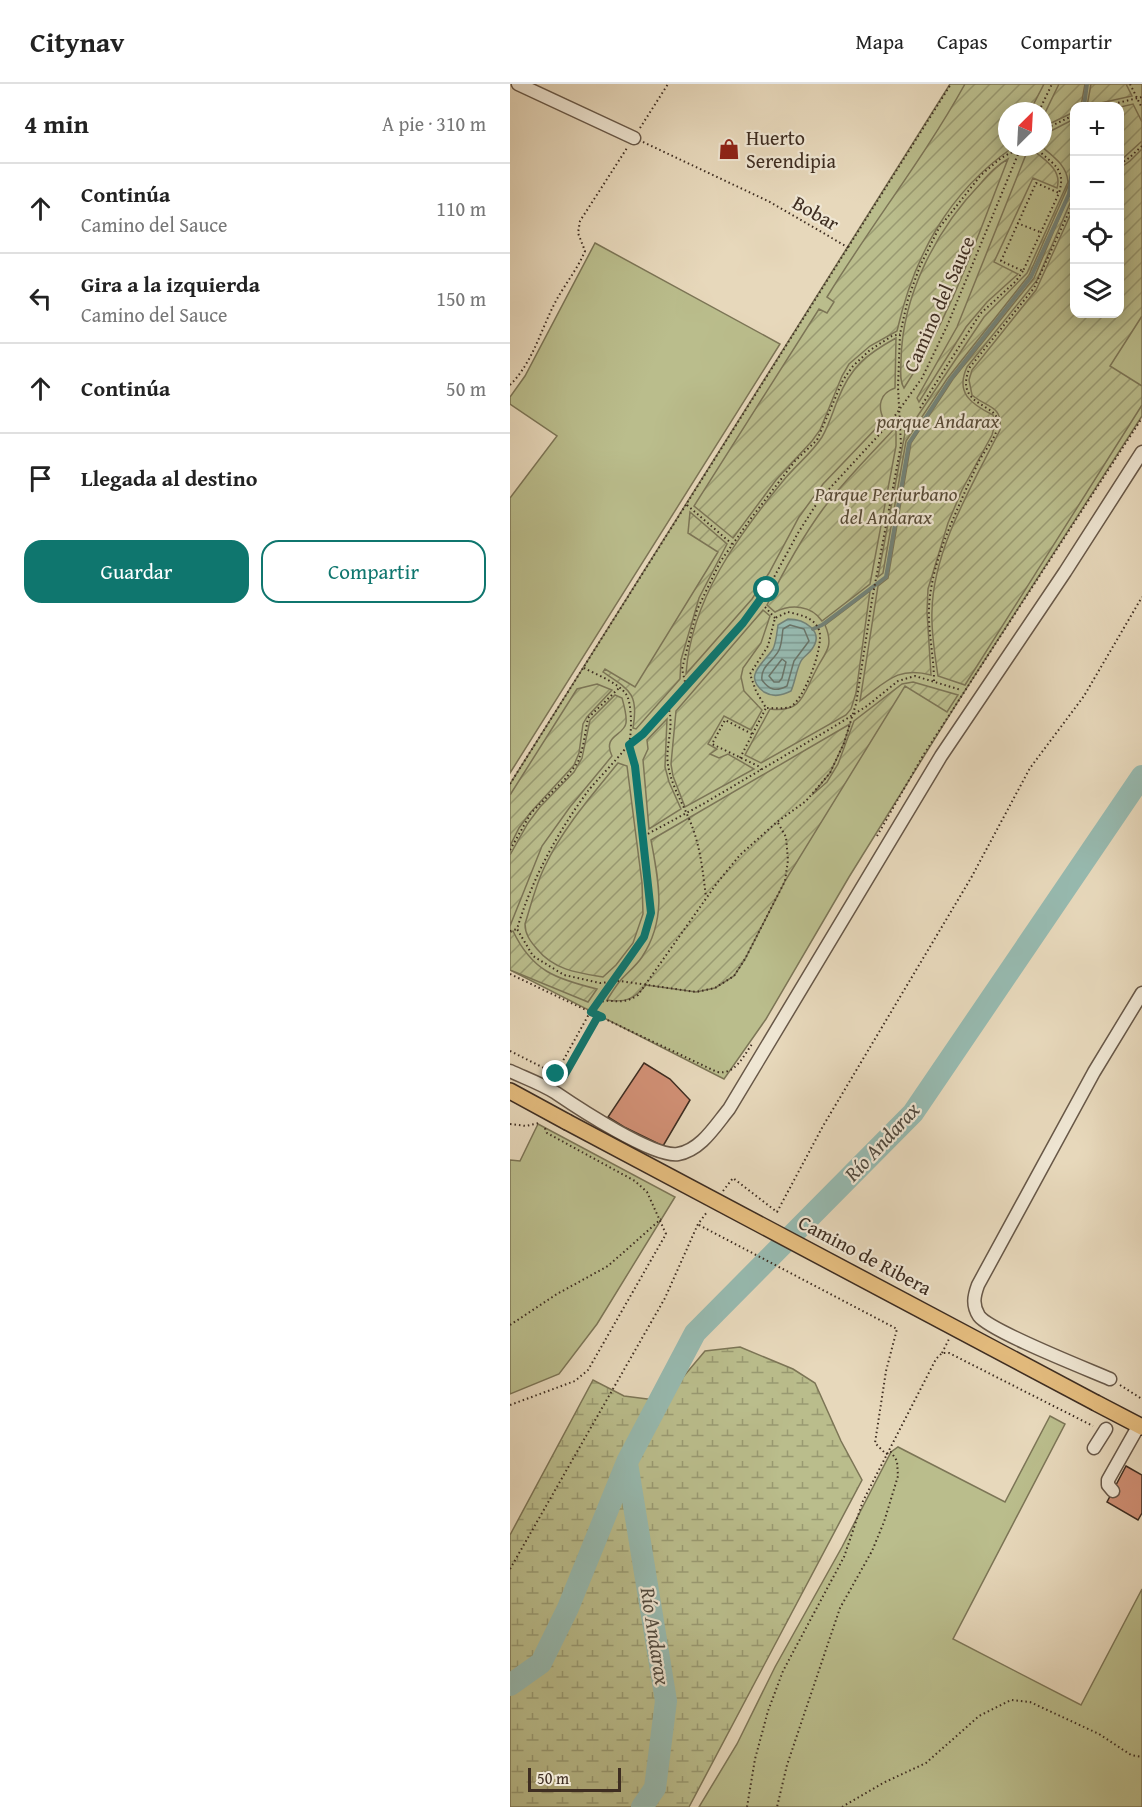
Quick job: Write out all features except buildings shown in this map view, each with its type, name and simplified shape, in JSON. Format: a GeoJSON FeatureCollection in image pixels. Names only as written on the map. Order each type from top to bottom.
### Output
{"type":"FeatureCollection","features":[{"type":"Feature","properties":{"kind":"main road","name":"Camino de Ribera"},"geometry":{"type":"LineString","coordinates":[[510,1091],[546,1116],[567,1122],[1140,1426]]}},
{"type":"Feature","properties":{"kind":"street"},"geometry":{"type":"LineString","coordinates":[[518,84],[634,138]]}},
{"type":"Feature","properties":{"kind":"street"},"geometry":{"type":"LineString","coordinates":[[510,1071],[555,1093],[657,1151],[676,1154],[700,1144],[729,1109],[941,756],[1065,572],[1142,452]]}},
{"type":"Feature","properties":{"kind":"street"},"geometry":{"type":"LineString","coordinates":[[1110,1379],[999,1329],[980,1318],[974,1306],[974,1295],[1065,1124],[1142,993]]}},
{"type":"Feature","properties":{"kind":"street"},"geometry":{"type":"LineString","coordinates":[[1113,1491],[1108,1485],[1108,1480],[1140,1426]]}},
{"type":"Feature","properties":{"kind":"street"},"geometry":{"type":"LineString","coordinates":[[1094,1448],[1106,1429]]}},
{"type":"Feature","properties":{"kind":"path"},"geometry":{"type":"LineString","coordinates":[[510,385],[521,374],[538,343],[556,300],[585,251],[578,233],[580,221],[668,84]]}},
{"type":"Feature","properties":{"kind":"path"},"geometry":{"type":"LineString","coordinates":[[510,784],[951,84]]}},
{"type":"Feature","properties":{"kind":"path"},"geometry":{"type":"LineString","coordinates":[[1043,102],[1052,84]]}},
{"type":"Feature","properties":{"kind":"path"},"geometry":{"type":"LineString","coordinates":[[1130,84],[1142,108]]}},
{"type":"Feature","properties":{"kind":"path"},"geometry":{"type":"LineString","coordinates":[[1123,102],[1142,97]]}},
{"type":"Feature","properties":{"kind":"path"},"geometry":{"type":"LineString","coordinates":[[1052,126],[1070,117]]}},
{"type":"Feature","properties":{"kind":"path","name":"Bobar"},"geometry":{"type":"LineString","coordinates":[[634,138],[770,202],[849,248]]}},
{"type":"Feature","properties":{"kind":"path"},"geometry":{"type":"LineString","coordinates":[[1124,161],[1142,146]]}},
{"type":"Feature","properties":{"kind":"path"},"geometry":{"type":"LineString","coordinates":[[594,1005],[602,1000],[625,1002],[638,995],[706,897],[740,855],[777,822],[806,801],[830,773],[844,743],[856,705],[873,592],[901,445],[900,334],[908,299],[920,266],[939,228],[981,175],[1005,156]]}},
{"type":"Feature","properties":{"kind":"path","name":"Camino del Sauce"},"geometry":{"type":"LineString","coordinates":[[517,928],[541,866],[589,790],[743,623],[767,590],[819,500],[889,424],[922,378],[947,326],[1017,156]]}},
{"type":"Feature","properties":{"kind":"path"},"geometry":{"type":"LineString","coordinates":[[920,408],[980,314],[1016,281],[1023,271],[1062,182],[1060,171],[1044,156]]}},
{"type":"Feature","properties":{"kind":"path"},"geometry":{"type":"LineString","coordinates":[[1023,271],[1001,261],[1017,223],[1036,183],[1059,193]]}},
{"type":"Feature","properties":{"kind":"path"},"geometry":{"type":"LineString","coordinates":[[934,681],[929,610],[931,589],[950,526],[999,422],[996,414],[968,394],[967,374],[970,367],[1034,288],[1070,210]]}},
{"type":"Feature","properties":{"kind":"path"},"geometry":{"type":"LineString","coordinates":[[1017,223],[1041,232]]}},
{"type":"Feature","properties":{"kind":"path"},"geometry":{"type":"LineString","coordinates":[[686,686],[682,669],[697,610],[720,562],[795,461],[817,440],[843,380],[853,366],[870,350],[892,336],[900,334]]}},
{"type":"Feature","properties":{"kind":"path"},"geometry":{"type":"LineString","coordinates":[[876,838],[924,754],[1142,418]]}},
{"type":"Feature","properties":{"kind":"path"},"geometry":{"type":"LineString","coordinates":[[687,506],[732,544]]}},
{"type":"Feature","properties":{"kind":"path"},"geometry":{"type":"LineString","coordinates":[[719,1196],[733,1178],[777,1212],[823,1126],[971,878],[1030,768],[1084,696],[1142,597]]}},
{"type":"Feature","properties":{"kind":"path"},"geometry":{"type":"LineString","coordinates":[[765,607],[775,618]]}},
{"type":"Feature","properties":{"kind":"path"},"geometry":{"type":"LineString","coordinates":[[766,708],[790,707],[799,699],[821,646],[820,631],[815,623],[805,616],[788,612],[775,618]]}},
{"type":"Feature","properties":{"kind":"path"},"geometry":{"type":"LineString","coordinates":[[766,708],[756,691],[750,674],[768,646],[775,618]]}},
{"type":"Feature","properties":{"kind":"path"},"geometry":{"type":"LineString","coordinates":[[559,1068],[594,1005],[644,937],[651,913],[635,766],[629,745],[631,709],[627,695],[619,688],[584,668]]}},
{"type":"Feature","properties":{"kind":"path"},"geometry":{"type":"LineString","coordinates":[[644,836],[687,814],[853,715],[898,681],[915,676],[961,690]]}},
{"type":"Feature","properties":{"kind":"path"},"geometry":{"type":"LineString","coordinates":[[510,850],[531,813],[566,778],[578,762],[588,718],[619,688]]}},
{"type":"Feature","properties":{"kind":"path"},"geometry":{"type":"LineString","coordinates":[[668,706],[671,715],[667,763],[700,850],[706,897]]}},
{"type":"Feature","properties":{"kind":"path"},"geometry":{"type":"LineString","coordinates":[[740,758],[766,708]]}},
{"type":"Feature","properties":{"kind":"path"},"geometry":{"type":"LineString","coordinates":[[752,734],[725,720],[712,744],[758,766],[761,770]]}},
{"type":"Feature","properties":{"kind":"path"},"geometry":{"type":"LineString","coordinates":[[510,931],[517,928],[533,956],[564,975],[600,982],[612,981],[696,992],[715,988],[734,976],[785,881],[788,860],[786,837],[777,822]]}},
{"type":"Feature","properties":{"kind":"path"},"geometry":{"type":"LineString","coordinates":[[510,974],[723,1073],[735,1068],[752,1044]]}},
{"type":"Feature","properties":{"kind":"path"},"geometry":{"type":"LineString","coordinates":[[510,1051],[562,1077],[597,1018],[602,1017]]}},
{"type":"Feature","properties":{"kind":"path"},"geometry":{"type":"LineString","coordinates":[[510,1124],[538,1124],[546,1116]]}},
{"type":"Feature","properties":{"kind":"path"},"geometry":{"type":"LineString","coordinates":[[510,1404],[575,1381],[588,1370],[666,1234],[648,1192],[635,1181],[547,1133],[544,1127],[546,1116]]}},
{"type":"Feature","properties":{"kind":"path"},"geometry":{"type":"LineString","coordinates":[[510,1569],[665,1298],[698,1224],[712,1206]]}},
{"type":"Feature","properties":{"kind":"path"},"geometry":{"type":"LineString","coordinates":[[510,1325],[557,1294],[608,1266],[661,1219]]}},
{"type":"Feature","properties":{"kind":"path"},"geometry":{"type":"LineString","coordinates":[[698,1224],[897,1329],[886,1371],[875,1443],[886,1454]]}},
{"type":"Feature","properties":{"kind":"path"},"geometry":{"type":"LineString","coordinates":[[747,1807],[755,1759],[778,1682],[844,1557],[860,1509],[936,1359],[942,1353],[950,1353],[1099,1428],[1106,1429]]}},
{"type":"Feature","properties":{"kind":"path"},"geometry":{"type":"LineString","coordinates":[[1110,1379],[1142,1399]]}},
{"type":"Feature","properties":{"kind":"path"},"geometry":{"type":"LineString","coordinates":[[777,1807],[787,1765],[840,1608],[872,1551],[891,1499],[898,1476],[897,1461],[891,1452],[886,1454]]}},
{"type":"Feature","properties":{"kind":"path"},"geometry":{"type":"LineString","coordinates":[[842,1807],[883,1783],[926,1764],[980,1716],[1011,1700],[1030,1702],[1099,1734],[1131,1755],[1142,1757]]}},
{"type":"Feature","properties":{"kind":"green space","name":"Parque Periurbano del Andarax"},"geometry":{"type":"Polygon","coordinates":[[[950,84],[1142,84],[1142,416],[957,703],[849,877],[766,1019],[724,1079],[510,970],[510,784],[950,84]]]}},
{"type":"Feature","properties":{"kind":"green space"},"geometry":{"type":"Polygon","coordinates":[[[965,84],[1044,84],[1035,102],[998,102],[998,156],[1002,156],[969,185],[937,228],[913,277],[897,331],[870,346],[849,364],[820,430],[776,480],[733,538],[694,506],[819,309],[827,313],[834,302],[827,297],[965,84]]]}},
{"type":"Feature","properties":{"kind":"green space"},"geometry":{"type":"Polygon","coordinates":[[[1059,84],[1085,84],[1082,102],[1070,102],[1070,114],[1052,123],[1050,102],[1059,84]]]}},
{"type":"Feature","properties":{"kind":"green space"},"geometry":{"type":"Polygon","coordinates":[[[1091,84],[1126,84],[1132,96],[1105,102],[1088,102],[1091,84]]]}},
{"type":"Feature","properties":{"kind":"green space"},"geometry":{"type":"Polygon","coordinates":[[[1133,104],[1142,122],[1142,141],[1124,157],[1124,156],[1124,106],[1133,104]]]}},
{"type":"Feature","properties":{"kind":"green space"},"geometry":{"type":"Polygon","coordinates":[[[1070,121],[1069,184],[1029,275],[947,379],[906,441],[883,573],[878,577],[905,433],[904,426],[911,424],[917,417],[984,317],[1027,273],[1068,182],[1065,171],[1052,155],[1052,130],[1070,121]]]}},
{"type":"Feature","properties":{"kind":"green space"},"geometry":{"type":"Polygon","coordinates":[[[1142,149],[1142,316],[1110,366],[1142,386],[1142,405],[965,685],[938,676],[932,619],[934,588],[939,564],[956,517],[1000,430],[999,416],[996,411],[972,395],[969,380],[972,370],[1036,290],[1070,216],[1070,318],[1124,318],[1124,165],[1142,149]]]}},
{"type":"Feature","properties":{"kind":"green space"},"geometry":{"type":"Polygon","coordinates":[[[1025,156],[1040,156],[1050,164],[1057,175],[1057,188],[1033,178],[994,262],[1018,274],[987,302],[966,327],[919,402],[917,398],[957,327],[1025,156]]]}},
{"type":"Feature","properties":{"kind":"green space"},"geometry":{"type":"Polygon","coordinates":[[[1008,159],[949,305],[921,361],[904,388],[901,382],[903,336],[915,288],[925,265],[936,243],[965,201],[993,170],[1008,159]]]}},
{"type":"Feature","properties":{"kind":"green space","name":"parque Andarax"},"geometry":{"type":"Polygon","coordinates":[[[1070,192],[1070,203],[1037,280],[967,367],[964,376],[964,391],[967,397],[978,407],[993,415],[995,424],[992,435],[962,490],[948,523],[928,589],[927,612],[931,675],[900,674],[860,701],[878,586],[888,578],[911,443],[953,379],[1034,278],[1070,192]]]}},
{"type":"Feature","properties":{"kind":"green space"},"geometry":{"type":"Polygon","coordinates":[[[595,243],[780,344],[510,773],[510,498],[557,436],[510,404],[510,397],[525,376],[595,243]]]}},
{"type":"Feature","properties":{"kind":"green space"},"geometry":{"type":"Polygon","coordinates":[[[896,338],[895,388],[886,393],[881,401],[884,420],[823,484],[799,517],[769,573],[752,599],[686,674],[697,620],[707,595],[733,547],[766,502],[822,437],[843,388],[854,369],[868,356],[896,338]]]}},
{"type":"Feature","properties":{"kind":"green space"},"geometry":{"type":"Polygon","coordinates":[[[896,427],[896,446],[870,584],[822,621],[807,609],[794,607],[775,612],[767,605],[807,532],[840,488],[896,427]]]}},
{"type":"Feature","properties":{"kind":"green space"},"geometry":{"type":"Polygon","coordinates":[[[690,512],[727,544],[699,598],[681,660],[680,679],[636,729],[633,728],[635,707],[630,694],[603,672],[605,669],[635,687],[718,552],[688,533],[690,512]]]}},
{"type":"Feature","properties":{"kind":"green space"},"geometry":{"type":"Polygon","coordinates":[[[870,591],[856,693],[851,709],[846,715],[761,763],[745,755],[770,709],[789,708],[800,701],[804,695],[829,645],[825,625],[870,591]]]}},
{"type":"Feature","properties":{"kind":"green space"},"geometry":{"type":"Polygon","coordinates":[[[763,610],[770,616],[761,643],[743,668],[741,677],[744,691],[762,710],[751,730],[724,716],[708,744],[717,749],[710,754],[719,758],[728,754],[754,769],[685,807],[673,776],[671,764],[676,711],[763,610]]]}},
{"type":"Feature","properties":{"kind":"green space"},"geometry":{"type":"Polygon","coordinates":[[[913,682],[958,695],[947,712],[905,686],[785,881],[734,976],[715,988],[696,992],[646,985],[638,994],[629,999],[607,1000],[620,981],[642,957],[655,929],[659,900],[651,840],[850,724],[830,773],[812,795],[827,782],[838,764],[854,721],[902,684],[913,682]]]}},
{"type":"Feature","properties":{"kind":"green space"},"geometry":{"type":"Polygon","coordinates":[[[597,684],[612,690],[583,724],[579,753],[574,765],[530,813],[510,846],[510,795],[577,689],[597,684]]]}},
{"type":"Feature","properties":{"kind":"green space"},"geometry":{"type":"Polygon","coordinates":[[[615,695],[622,698],[626,723],[610,744],[612,756],[570,807],[542,846],[510,926],[510,855],[540,807],[574,772],[582,758],[590,720],[615,695]]]}},
{"type":"Feature","properties":{"kind":"green space"},"geometry":{"type":"Polygon","coordinates":[[[667,719],[665,767],[681,809],[649,829],[643,760],[648,749],[647,740],[667,719]]]}},
{"type":"Feature","properties":{"kind":"green space"},"geometry":{"type":"Polygon","coordinates":[[[618,763],[627,766],[642,883],[643,914],[633,943],[616,965],[603,977],[576,972],[551,962],[530,940],[525,924],[539,880],[560,838],[618,763]]]}},
{"type":"Feature","properties":{"kind":"green space"},"geometry":{"type":"Polygon","coordinates":[[[513,931],[528,956],[547,971],[557,977],[597,989],[588,1002],[510,970],[510,933],[513,931]]]}},
{"type":"Feature","properties":{"kind":"green space"},"geometry":{"type":"Polygon","coordinates":[[[538,1124],[675,1197],[597,1324],[559,1374],[510,1394],[510,1160],[520,1161],[538,1124]]]}},
{"type":"Feature","properties":{"kind":"green space"},"geometry":{"type":"Polygon","coordinates":[[[740,1347],[793,1369],[815,1383],[841,1441],[862,1480],[689,1807],[510,1807],[510,1535],[593,1380],[624,1396],[663,1401],[705,1351],[740,1347]]]}},
{"type":"Feature","properties":{"kind":"green space"},"geometry":{"type":"Polygon","coordinates":[[[1050,1416],[1065,1424],[953,1639],[1081,1705],[1142,1589],[1142,1807],[699,1807],[737,1744],[775,1667],[842,1547],[891,1452],[898,1447],[1005,1502],[1050,1416]]]}},
{"type":"Feature","properties":{"kind":"water"},"geometry":{"type":"Polygon","coordinates":[[[788,619],[800,621],[811,627],[816,637],[815,643],[801,661],[791,691],[781,695],[771,695],[758,686],[755,675],[773,649],[778,625],[788,619]]]}},
{"type":"Feature","properties":{"kind":"waterway"},"geometry":{"type":"LineString","coordinates":[[1085,102],[1087,84]]}},
{"type":"Feature","properties":{"kind":"waterway"},"geometry":{"type":"LineString","coordinates":[[813,629],[822,625],[886,577],[909,443],[950,380],[1031,277],[1070,187]]}},
{"type":"Feature","properties":{"kind":"waterway","name":"Río Andarax"},"geometry":{"type":"LineString","coordinates":[[510,1685],[541,1663],[568,1608],[627,1462],[695,1333],[913,1113],[1142,776]]}},
{"type":"Feature","properties":{"kind":"waterway","name":"Río Andarax"},"geometry":{"type":"LineString","coordinates":[[627,1463],[666,1701],[655,1788],[642,1807]]}},
{"type":"Feature","properties":{"kind":"place","name":"Huerto Serendipia"},"geometry":{"type":"Point","coordinates":[729,149]}},
{"type":"Feature","properties":{"kind":"route"},"geometry":{"type":"LineString","coordinates":[[556,1074],[564,1076],[597,1018],[602,1017],[591,1012],[594,1005],[644,937],[651,913],[635,766],[629,745],[643,734],[743,623],[767,590]]}}]}
